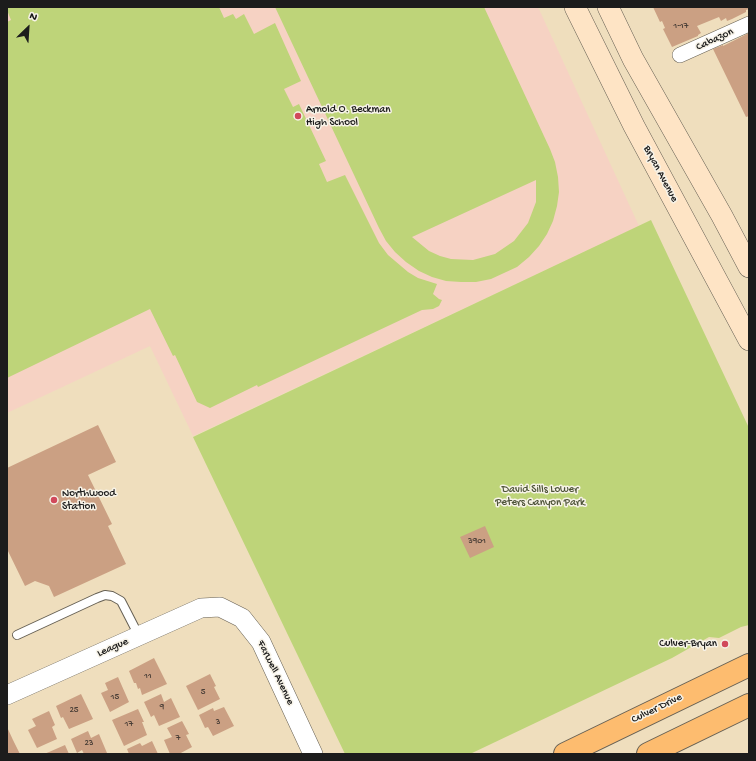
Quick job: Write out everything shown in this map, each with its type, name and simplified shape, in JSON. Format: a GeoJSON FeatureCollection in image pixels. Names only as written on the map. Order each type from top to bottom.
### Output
{"type":"FeatureCollection","features":[{"type":"Feature","properties":{"kind":"main road","name":"Bryan Avenue"},"geometry":{"type":"LineString","coordinates":[[575,7],[634,126],[749,340]]}},
{"type":"Feature","properties":{"kind":"main road"},"geometry":{"type":"LineString","coordinates":[[608,7],[633,59],[722,216],[749,267]]}},
{"type":"Feature","properties":{"kind":"main road","name":"Culver Drive"},"geometry":{"type":"LineString","coordinates":[[565,754],[749,665]]}},
{"type":"Feature","properties":{"kind":"main road"},"geometry":{"type":"LineString","coordinates":[[648,754],[749,705]]}},
{"type":"Feature","properties":{"kind":"street","name":"Cabazon"},"geometry":{"type":"LineString","coordinates":[[680,55],[749,24]]}},
{"type":"Feature","properties":{"kind":"street","name":"League"},"geometry":{"type":"LineString","coordinates":[[7,695],[201,608],[220,607]]}},
{"type":"Feature","properties":{"kind":"street","name":"Farwell Avenue"},"geometry":{"type":"LineString","coordinates":[[220,607],[242,618],[261,642],[313,754]]}},
{"type":"Feature","properties":{"kind":"lane"},"geometry":{"type":"LineString","coordinates":[[18,635],[97,598],[112,596],[121,602],[139,636]]}},
{"type":"Feature","properties":{"kind":"shaded area","name":"Arnold O. Beckman High School"},"geometry":{"type":"Polygon","coordinates":[[[7,7],[538,7],[639,226],[193,436],[150,346],[7,413],[7,7]]]}},
{"type":"Feature","properties":{"kind":"green space"},"geometry":{"type":"Polygon","coordinates":[[[7,7],[219,7],[224,18],[233,14],[236,19],[244,14],[254,34],[275,23],[301,81],[284,89],[293,107],[299,104],[326,161],[319,164],[327,182],[345,175],[379,243],[388,255],[408,272],[418,278],[437,284],[433,294],[442,300],[439,306],[433,309],[422,310],[210,408],[197,402],[175,355],[173,356],[150,309],[7,378],[7,22],[11,20],[7,7]]]}},
{"type":"Feature","properties":{"kind":"green space"},"geometry":{"type":"Polygon","coordinates":[[[275,7],[484,7],[555,162],[559,192],[553,221],[547,234],[529,257],[517,267],[491,279],[476,282],[461,282],[446,281],[419,271],[395,252],[386,241],[275,7]],[[536,180],[412,237],[429,251],[451,259],[473,260],[495,254],[514,241],[528,223],[536,202],[536,180]]]}},
{"type":"Feature","properties":{"kind":"green space","name":"David Sills Lower Peters Canyon Park"},"geometry":{"type":"Polygon","coordinates":[[[651,220],[749,428],[749,625],[741,627],[719,638],[709,637],[672,658],[470,754],[345,754],[193,437],[651,220]]]}},
{"type":"Feature","properties":{"kind":"building"},"geometry":{"type":"Polygon","coordinates":[[[653,7],[749,7],[749,9],[727,21],[726,18],[721,21],[719,17],[697,26],[701,33],[698,36],[672,47],[663,29],[665,28],[662,21],[660,22],[653,7]]]}},
{"type":"Feature","properties":{"kind":"building"},"geometry":{"type":"Polygon","coordinates":[[[749,33],[749,116],[746,117],[713,49],[723,46],[749,33]]]}},
{"type":"Feature","properties":{"kind":"building","name":"Northwood Station"},"geometry":{"type":"Polygon","coordinates":[[[98,425],[116,462],[88,475],[112,524],[108,526],[126,564],[54,597],[49,586],[35,581],[25,586],[7,549],[7,468],[98,425]]]}},
{"type":"Feature","properties":{"kind":"building"},"geometry":{"type":"Polygon","coordinates":[[[485,526],[494,547],[470,558],[460,537],[485,526]]]}},
{"type":"Feature","properties":{"kind":"building"},"geometry":{"type":"Polygon","coordinates":[[[154,658],[167,684],[142,695],[140,688],[138,689],[136,683],[134,683],[129,671],[154,658]]]}},
{"type":"Feature","properties":{"kind":"building"},"geometry":{"type":"Polygon","coordinates":[[[210,674],[220,699],[198,710],[186,686],[210,674]]]}},
{"type":"Feature","properties":{"kind":"building"},"geometry":{"type":"Polygon","coordinates":[[[118,677],[129,702],[110,712],[101,693],[108,690],[105,683],[118,677]]]}},
{"type":"Feature","properties":{"kind":"building"},"geometry":{"type":"Polygon","coordinates":[[[81,694],[93,719],[69,729],[63,717],[61,718],[56,706],[81,694]]]}},
{"type":"Feature","properties":{"kind":"building"},"geometry":{"type":"Polygon","coordinates":[[[161,694],[164,702],[171,698],[180,717],[159,726],[154,715],[151,717],[144,702],[161,694]]]}},
{"type":"Feature","properties":{"kind":"building"},"geometry":{"type":"Polygon","coordinates":[[[224,707],[234,726],[213,736],[208,727],[205,728],[199,715],[213,708],[214,711],[224,707]]]}},
{"type":"Feature","properties":{"kind":"building"},"geometry":{"type":"Polygon","coordinates":[[[138,709],[144,722],[142,722],[147,735],[124,746],[112,720],[138,709]]]}},
{"type":"Feature","properties":{"kind":"building"},"geometry":{"type":"Polygon","coordinates":[[[49,711],[55,725],[52,727],[57,739],[37,748],[28,730],[36,726],[32,719],[49,711]]]}},
{"type":"Feature","properties":{"kind":"building"},"geometry":{"type":"Polygon","coordinates":[[[182,721],[189,734],[186,735],[192,747],[179,754],[170,754],[164,740],[172,737],[167,728],[182,721]]]}},
{"type":"Feature","properties":{"kind":"building"},"geometry":{"type":"Polygon","coordinates":[[[7,727],[13,740],[20,754],[7,754],[7,727]]]}},
{"type":"Feature","properties":{"kind":"building"},"geometry":{"type":"Polygon","coordinates":[[[88,731],[91,738],[99,734],[107,753],[84,754],[82,750],[77,753],[71,739],[88,731]]]}},
{"type":"Feature","properties":{"kind":"building"},"geometry":{"type":"Polygon","coordinates":[[[152,741],[158,754],[129,754],[127,749],[140,743],[142,746],[152,741]]]}},
{"type":"Feature","properties":{"kind":"building"},"geometry":{"type":"Polygon","coordinates":[[[65,745],[69,754],[44,754],[49,752],[65,745]]]}},
{"type":"Feature","properties":{"kind":"place","name":"Arnold O. Beckman High School"},"geometry":{"type":"Point","coordinates":[298,116]}},
{"type":"Feature","properties":{"kind":"place","name":"Northwood Station"},"geometry":{"type":"Point","coordinates":[54,500]}},
{"type":"Feature","properties":{"kind":"place","name":"Culver-Bryan"},"geometry":{"type":"Point","coordinates":[725,644]}}]}
